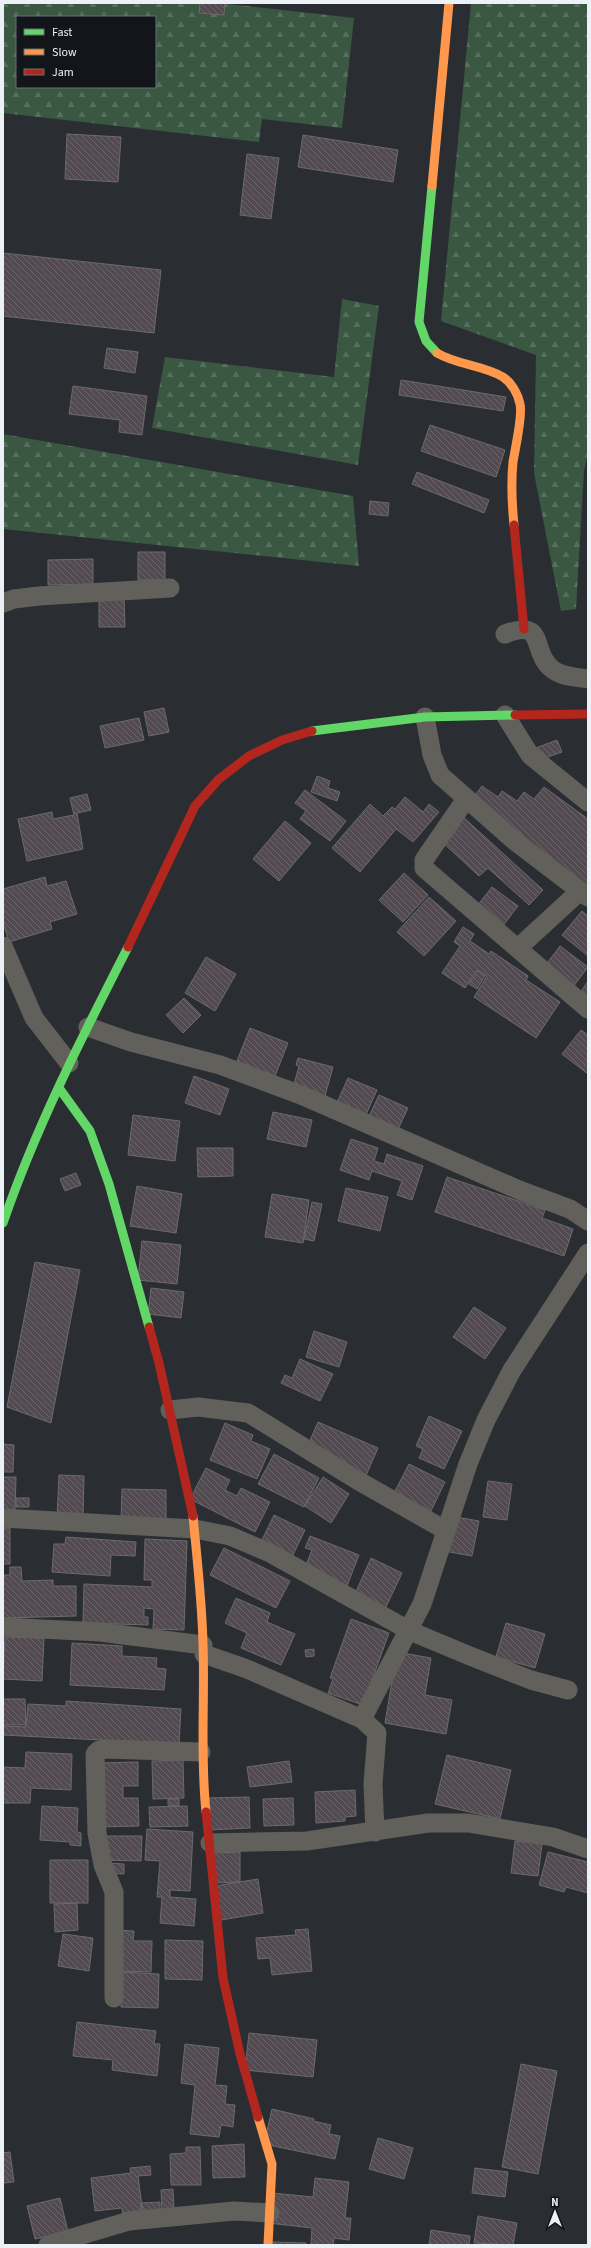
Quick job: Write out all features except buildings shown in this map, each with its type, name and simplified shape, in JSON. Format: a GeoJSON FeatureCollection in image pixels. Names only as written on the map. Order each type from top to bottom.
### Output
{"type":"FeatureCollection","features":[{"type":"Feature","properties":{"kind":"street"},"geometry":{"type":"LineString","coordinates":[[449,3],[419,322],[423,338],[434,352],[448,360],[505,378],[514,386],[520,398],[521,406],[513,464],[512,506],[524,628]]}},
{"type":"Feature","properties":{"kind":"street"},"geometry":{"type":"LineString","coordinates":[[3,603],[39,596],[170,588]]}},
{"type":"Feature","properties":{"kind":"street"},"geometry":{"type":"LineString","coordinates":[[505,634],[524,628],[529,630],[536,637],[544,657],[552,669],[565,675],[588,679]]}},
{"type":"Feature","properties":{"kind":"street"},"geometry":{"type":"LineString","coordinates":[[3,1222],[13,1194],[69,1063],[152,899],[195,806],[219,779],[249,756],[282,740],[317,729],[425,717],[588,714]]}},
{"type":"Feature","properties":{"kind":"street"},"geometry":{"type":"LineString","coordinates":[[505,715],[530,755],[588,802]]}},
{"type":"Feature","properties":{"kind":"street"},"geometry":{"type":"LineString","coordinates":[[425,717],[432,755],[440,775],[466,800],[516,842],[584,894],[518,948]]}},
{"type":"Feature","properties":{"kind":"street"},"geometry":{"type":"LineString","coordinates":[[466,800],[424,860],[424,868],[588,1009]]}},
{"type":"Feature","properties":{"kind":"street"},"geometry":{"type":"LineString","coordinates":[[3,946],[34,1018],[69,1063]]}},
{"type":"Feature","properties":{"kind":"street"},"geometry":{"type":"LineString","coordinates":[[88,1027],[131,1042],[220,1065],[301,1095],[519,1190],[553,1202],[588,1221]]}},
{"type":"Feature","properties":{"kind":"street"},"geometry":{"type":"LineString","coordinates":[[59,1088],[90,1131],[109,1184],[165,1388],[195,1528],[204,1649],[201,1752],[223,1978],[245,2074],[272,2164],[268,2245]]}},
{"type":"Feature","properties":{"kind":"street"},"geometry":{"type":"LineString","coordinates":[[362,1719],[410,1630],[422,1604],[445,1530],[468,1464],[495,1402],[512,1370],[588,1253]]}},
{"type":"Feature","properties":{"kind":"street"},"geometry":{"type":"LineString","coordinates":[[165,1388],[198,1407]]}},
{"type":"Feature","properties":{"kind":"street"},"geometry":{"type":"LineString","coordinates":[[174,1433],[198,1407]]}},
{"type":"Feature","properties":{"kind":"street"},"geometry":{"type":"LineString","coordinates":[[170,1410],[198,1407],[248,1413],[357,1480],[445,1530]]}},
{"type":"Feature","properties":{"kind":"street"},"geometry":{"type":"LineString","coordinates":[[3,1518],[195,1528],[230,1536],[270,1553],[410,1630],[504,1669],[568,1690]]}},
{"type":"Feature","properties":{"kind":"street"},"geometry":{"type":"LineString","coordinates":[[3,1627],[100,1632],[204,1649],[362,1719],[377,1732],[373,1784],[375,1832]]}},
{"type":"Feature","properties":{"kind":"street"},"geometry":{"type":"LineString","coordinates":[[114,1998],[114,1892],[104,1865],[97,1833],[95,1754],[99,1750],[105,1749],[201,1752]]}},
{"type":"Feature","properties":{"kind":"street"},"geometry":{"type":"LineString","coordinates":[[210,1843],[307,1841],[428,1823],[468,1823],[553,1837],[588,1849]]}},
{"type":"Feature","properties":{"kind":"street"},"geometry":{"type":"LineString","coordinates":[[48,2245],[129,2221],[234,2211],[270,2213]]}},
{"type":"Feature","properties":{"kind":"green space"},"geometry":{"type":"Polygon","coordinates":[[[3,3],[220,3],[354,18],[342,128],[262,119],[259,142],[3,113],[3,3]]]}},
{"type":"Feature","properties":{"kind":"green space"},"geometry":{"type":"Polygon","coordinates":[[[471,3],[588,3],[588,454],[584,471],[576,609],[561,611],[534,473],[536,355],[441,321],[471,3]]]}},
{"type":"Feature","properties":{"kind":"green space"},"geometry":{"type":"Polygon","coordinates":[[[342,299],[379,306],[358,465],[152,428],[165,357],[334,377],[342,299]]]}},
{"type":"Feature","properties":{"kind":"green space"},"geometry":{"type":"Polygon","coordinates":[[[3,434],[353,496],[359,566],[3,529],[3,434]]]}},
{"type":"Feature","properties":{"kind":"traffic: fast"},"geometry":{"type":"LineString","coordinates":[[432,186],[419,322],[426,341],[437,353]]}},
{"type":"Feature","properties":{"kind":"traffic: fast"},"geometry":{"type":"LineString","coordinates":[[312,731],[425,717],[515,715]]}},
{"type":"Feature","properties":{"kind":"traffic: fast"},"geometry":{"type":"LineString","coordinates":[[3,1223],[45,1117],[128,947]]}},
{"type":"Feature","properties":{"kind":"traffic: fast"},"geometry":{"type":"LineString","coordinates":[[59,1088],[90,1131],[109,1184],[149,1327]]}},
{"type":"Feature","properties":{"kind":"traffic: slow"},"geometry":{"type":"LineString","coordinates":[[432,186],[449,3]]}},
{"type":"Feature","properties":{"kind":"traffic: slow"},"geometry":{"type":"LineString","coordinates":[[437,353],[503,377],[512,386],[516,393],[521,409],[520,424],[512,470],[514,525]]}},
{"type":"Feature","properties":{"kind":"traffic: slow"},"geometry":{"type":"LineString","coordinates":[[193,1516],[202,1628],[203,1770],[206,1812]]}},
{"type":"Feature","properties":{"kind":"traffic: slow"},"geometry":{"type":"LineString","coordinates":[[258,2117],[272,2164],[268,2245]]}},
{"type":"Feature","properties":{"kind":"traffic: jam"},"geometry":{"type":"LineString","coordinates":[[514,525],[524,629]]}},
{"type":"Feature","properties":{"kind":"traffic: jam"},"geometry":{"type":"LineString","coordinates":[[515,715],[588,714]]}},
{"type":"Feature","properties":{"kind":"traffic: jam"},"geometry":{"type":"LineString","coordinates":[[128,947],[195,806],[219,779],[249,756],[282,740],[312,731]]}},
{"type":"Feature","properties":{"kind":"traffic: jam"},"geometry":{"type":"LineString","coordinates":[[149,1327],[159,1363],[193,1516]]}},
{"type":"Feature","properties":{"kind":"traffic: jam"},"geometry":{"type":"LineString","coordinates":[[206,1812],[223,1978],[240,2054],[258,2117]]}}]}
